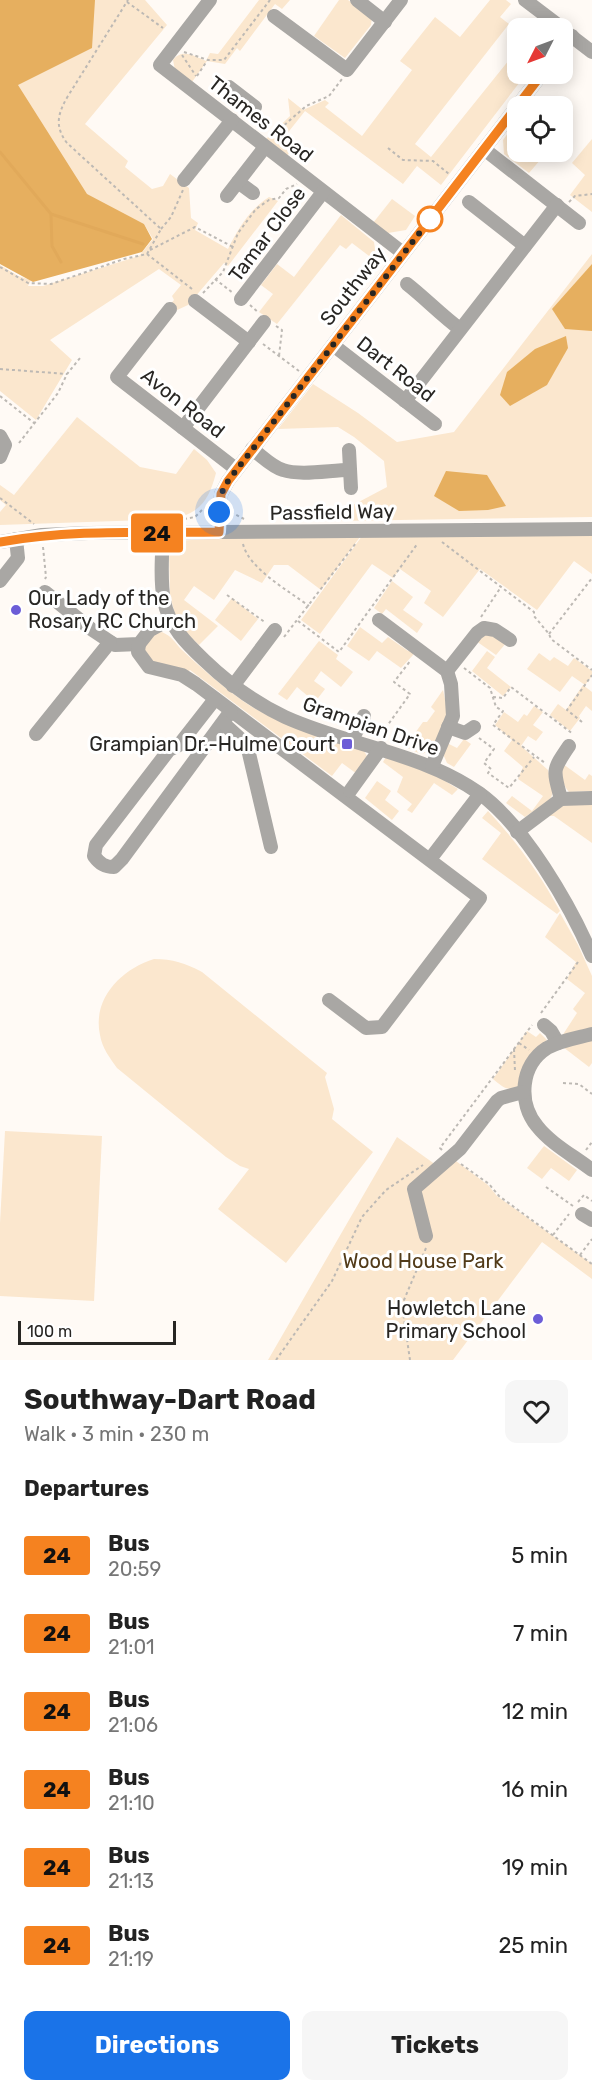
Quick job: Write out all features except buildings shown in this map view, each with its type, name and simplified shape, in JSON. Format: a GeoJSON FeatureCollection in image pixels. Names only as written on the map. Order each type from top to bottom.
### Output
{"type":"FeatureCollection","features":[{"type":"Feature","properties":{"kind":"street","name":"Thames Road"},"geometry":{"type":"LineString","coordinates":[[210,0],[160,65],[272,148],[323,192],[403,254]]}},
{"type":"Feature","properties":{"kind":"street"},"geometry":{"type":"LineString","coordinates":[[357,0],[385,22]]}},
{"type":"Feature","properties":{"kind":"street"},"geometry":{"type":"LineString","coordinates":[[273,16],[347,70],[401,0]]}},
{"type":"Feature","properties":{"kind":"street"},"geometry":{"type":"LineString","coordinates":[[525,0],[549,18]]}},
{"type":"Feature","properties":{"kind":"street"},"geometry":{"type":"LineString","coordinates":[[573,37],[592,52]]}},
{"type":"Feature","properties":{"kind":"street","name":"Southway"},"geometry":{"type":"LineString","coordinates":[[219,532],[221,494],[236,469],[534,84]]}},
{"type":"Feature","properties":{"kind":"street"},"geometry":{"type":"LineString","coordinates":[[229,87],[255,107]]}},
{"type":"Feature","properties":{"kind":"street"},"geometry":{"type":"LineString","coordinates":[[185,182],[229,118],[241,96]]}},
{"type":"Feature","properties":{"kind":"street"},"geometry":{"type":"LineString","coordinates":[[227,196],[272,148]]}},
{"type":"Feature","properties":{"kind":"street"},"geometry":{"type":"LineString","coordinates":[[484,149],[579,223]]}},
{"type":"Feature","properties":{"kind":"street"},"geometry":{"type":"LineString","coordinates":[[238,182],[253,193]]}},
{"type":"Feature","properties":{"kind":"street","name":"Tamar Close"},"geometry":{"type":"LineString","coordinates":[[241,299],[323,192]]}},
{"type":"Feature","properties":{"kind":"street"},"geometry":{"type":"LineString","coordinates":[[470,202],[480,219],[525,246]]}},
{"type":"Feature","properties":{"kind":"street"},"geometry":{"type":"LineString","coordinates":[[405,401],[525,246],[559,207]]}},
{"type":"Feature","properties":{"kind":"street"},"geometry":{"type":"LineString","coordinates":[[407,284],[422,295],[434,310],[460,329]]}},
{"type":"Feature","properties":{"kind":"street"},"geometry":{"type":"LineString","coordinates":[[194,295],[251,339]]}},
{"type":"Feature","properties":{"kind":"street","name":"Avon Road"},"geometry":{"type":"LineString","coordinates":[[170,309],[117,377],[236,469]]}},
{"type":"Feature","properties":{"kind":"street"},"geometry":{"type":"LineString","coordinates":[[183,428],[264,322]]}},
{"type":"Feature","properties":{"kind":"street","name":"Dart Road"},"geometry":{"type":"LineString","coordinates":[[333,345],[435,423]]}},
{"type":"Feature","properties":{"kind":"street"},"geometry":{"type":"LineString","coordinates":[[0,436],[5,445],[0,457]]}},
{"type":"Feature","properties":{"kind":"street"},"geometry":{"type":"LineString","coordinates":[[252,449],[283,470],[294,472],[349,470]]}},
{"type":"Feature","properties":{"kind":"street"},"geometry":{"type":"LineString","coordinates":[[349,450],[351,488]]}},
{"type":"Feature","properties":{"kind":"street","name":"Passfield Way"},"geometry":{"type":"LineString","coordinates":[[0,542],[88,533],[592,529]]}},
{"type":"Feature","properties":{"kind":"street","name":"Grampian Drive"},"geometry":{"type":"LineString","coordinates":[[163,533],[164,600],[170,619],[186,643],[233,686],[258,704],[286,717],[432,766],[480,794],[497,808],[544,868],[566,903],[592,956]]}},
{"type":"Feature","properties":{"kind":"street"},"geometry":{"type":"LineString","coordinates":[[0,582],[18,558],[16,539]]}},
{"type":"Feature","properties":{"kind":"street"},"geometry":{"type":"LineString","coordinates":[[43,588],[115,645],[139,644]]}},
{"type":"Feature","properties":{"kind":"street"},"geometry":{"type":"LineString","coordinates":[[170,619],[150,630],[139,644],[138,652],[149,668],[182,675],[480,898],[382,1027],[366,1028],[329,1000]]}},
{"type":"Feature","properties":{"kind":"street"},"geometry":{"type":"LineString","coordinates":[[379,620],[419,649],[450,666]]}},
{"type":"Feature","properties":{"kind":"street"},"geometry":{"type":"LineString","coordinates":[[432,766],[453,716],[450,666],[477,633],[484,628],[495,630],[510,640]]}},
{"type":"Feature","properties":{"kind":"street"},"geometry":{"type":"LineString","coordinates":[[233,686],[275,630]]}},
{"type":"Feature","properties":{"kind":"street"},"geometry":{"type":"LineString","coordinates":[[36,734],[110,642]]}},
{"type":"Feature","properties":{"kind":"street"},"geometry":{"type":"LineString","coordinates":[[215,699],[179,745],[169,750],[96,845],[94,856],[99,862],[107,867],[114,867],[122,859],[231,711]]}},
{"type":"Feature","properties":{"kind":"street"},"geometry":{"type":"LineString","coordinates":[[352,740],[364,716]]}},
{"type":"Feature","properties":{"kind":"street"},"geometry":{"type":"LineString","coordinates":[[223,723],[247,745],[271,847]]}},
{"type":"Feature","properties":{"kind":"street"},"geometry":{"type":"LineString","coordinates":[[448,727],[465,734],[472,729]]}},
{"type":"Feature","properties":{"kind":"street"},"geometry":{"type":"LineString","coordinates":[[561,799],[554,772],[571,740]]}},
{"type":"Feature","properties":{"kind":"street"},"geometry":{"type":"LineString","coordinates":[[350,791],[381,748]]}},
{"type":"Feature","properties":{"kind":"street"},"geometry":{"type":"LineString","coordinates":[[434,854],[480,794]]}},
{"type":"Feature","properties":{"kind":"street"},"geometry":{"type":"LineString","coordinates":[[517,832],[561,799],[592,798]]}},
{"type":"Feature","properties":{"kind":"street"},"geometry":{"type":"LineString","coordinates":[[538,1022],[551,1031],[558,1043]]}},
{"type":"Feature","properties":{"kind":"street"},"geometry":{"type":"LineString","coordinates":[[592,1034],[545,1049],[535,1060],[525,1080],[523,1092],[530,1117],[537,1127],[546,1137],[592,1170]]}},
{"type":"Feature","properties":{"kind":"street"},"geometry":{"type":"LineString","coordinates":[[426,1236],[414,1189],[456,1152],[497,1101],[523,1092]]}},
{"type":"Feature","properties":{"kind":"path"},"geometry":{"type":"LineString","coordinates":[[196,76],[179,50],[208,60],[224,60],[270,0]]}},
{"type":"Feature","properties":{"kind":"path"},"geometry":{"type":"LineString","coordinates":[[161,229],[67,143],[58,127],[60,110],[128,1],[163,28]]}},
{"type":"Feature","properties":{"kind":"path"},"geometry":{"type":"LineString","coordinates":[[192,83],[208,60]]}},
{"type":"Feature","properties":{"kind":"path"},"geometry":{"type":"LineString","coordinates":[[287,122],[272,148],[267,141],[287,122],[306,106],[329,96],[347,70]]}},
{"type":"Feature","properties":{"kind":"path"},"geometry":{"type":"LineString","coordinates":[[388,148],[404,160],[433,161],[453,177]]}},
{"type":"Feature","properties":{"kind":"path"},"geometry":{"type":"LineString","coordinates":[[0,267],[28,283],[51,284],[124,259],[147,254],[161,229],[171,217],[185,182]]}},
{"type":"Feature","properties":{"kind":"path"},"geometry":{"type":"LineString","coordinates":[[147,254],[194,295],[224,272],[238,233],[256,209],[269,200],[279,198],[286,189],[301,182]]}},
{"type":"Feature","properties":{"kind":"path"},"geometry":{"type":"LineString","coordinates":[[559,207],[575,196],[592,194]]}},
{"type":"Feature","properties":{"kind":"path"},"geometry":{"type":"LineString","coordinates":[[150,250],[195,227],[233,247]]}},
{"type":"Feature","properties":{"kind":"path"},"geometry":{"type":"LineString","coordinates":[[251,339],[302,373]]}},
{"type":"Feature","properties":{"kind":"path"},"geometry":{"type":"LineString","coordinates":[[19,443],[58,393],[67,374],[80,358]]}},
{"type":"Feature","properties":{"kind":"path"},"geometry":{"type":"LineString","coordinates":[[0,369],[67,374]]}},
{"type":"Feature","properties":{"kind":"path"},"geometry":{"type":"LineString","coordinates":[[0,396],[34,423]]}},
{"type":"Feature","properties":{"kind":"path"},"geometry":{"type":"LineString","coordinates":[[0,498],[34,524]]}},
{"type":"Feature","properties":{"kind":"path"},"geometry":{"type":"LineString","coordinates":[[298,621],[339,652],[419,542]]}},
{"type":"Feature","properties":{"kind":"path"},"geometry":{"type":"LineString","coordinates":[[442,542],[534,612],[534,616],[551,639],[592,670]]}},
{"type":"Feature","properties":{"kind":"path"},"geometry":{"type":"LineString","coordinates":[[227,594],[285,638],[356,543]]}},
{"type":"Feature","properties":{"kind":"path"},"geometry":{"type":"LineString","coordinates":[[243,544],[244,550],[258,568],[309,606]]}},
{"type":"Feature","properties":{"kind":"path"},"geometry":{"type":"LineString","coordinates":[[43,547],[46,577],[43,588]]}},
{"type":"Feature","properties":{"kind":"path"},"geometry":{"type":"LineString","coordinates":[[549,634],[592,578]]}},
{"type":"Feature","properties":{"kind":"path"},"geometry":{"type":"LineString","coordinates":[[484,628],[480,620],[501,587]]}},
{"type":"Feature","properties":{"kind":"path"},"geometry":{"type":"LineString","coordinates":[[382,733],[410,694],[394,682],[419,649]]}},
{"type":"Feature","properties":{"kind":"path"},"geometry":{"type":"LineString","coordinates":[[450,666],[490,688],[496,707],[503,711],[493,725],[534,756],[556,767]]}},
{"type":"Feature","properties":{"kind":"path"},"geometry":{"type":"LineString","coordinates":[[582,722],[567,710],[592,675]]}},
{"type":"Feature","properties":{"kind":"path"},"geometry":{"type":"LineString","coordinates":[[493,697],[503,698],[511,687],[571,740]]}},
{"type":"Feature","properties":{"kind":"path"},"geometry":{"type":"LineString","coordinates":[[472,729],[494,749],[484,763],[491,769],[488,773],[509,788],[534,756]]}},
{"type":"Feature","properties":{"kind":"path"},"geometry":{"type":"LineString","coordinates":[[578,962],[538,1022],[440,1148],[456,1152],[499,1196],[592,1264]]}},
{"type":"Feature","properties":{"kind":"path"},"geometry":{"type":"LineString","coordinates":[[563,1083],[579,1084],[592,1094]]}},
{"type":"Feature","properties":{"kind":"path"},"geometry":{"type":"LineString","coordinates":[[276,1360],[332,1281],[362,1217],[386,1190],[423,1164],[430,1162]]}},
{"type":"Feature","properties":{"kind":"path"},"geometry":{"type":"LineString","coordinates":[[546,1186],[587,1217]]}},
{"type":"Feature","properties":{"kind":"path"},"geometry":{"type":"LineString","coordinates":[[410,1360],[403,1312],[404,1300],[426,1250],[426,1236]]}},
{"type":"Feature","properties":{"kind":"path"},"geometry":{"type":"LineString","coordinates":[[580,1255],[592,1239]]}},
{"type":"Feature","properties":{"kind":"green space"},"geometry":{"type":"Polygon","coordinates":[[[0,0],[145,0],[167,25],[85,124],[128,161],[125,167],[152,189],[163,186],[170,174],[189,188],[191,218],[198,223],[195,230],[228,249],[240,227],[256,207],[269,197],[278,201],[228,266],[224,263],[188,305],[175,311],[169,306],[174,300],[172,296],[181,285],[159,269],[50,340],[72,360],[36,420],[0,391],[0,265],[18,276],[31,280],[28,286],[43,286],[139,256],[153,239],[144,224],[18,163],[0,0]]]}},
{"type":"Feature","properties":{"kind":"green space"},"geometry":{"type":"Polygon","coordinates":[[[259,0],[290,0],[282,9],[275,4],[240,51],[237,48],[225,64],[207,61],[192,82],[175,70],[173,60],[180,54],[189,54],[206,61],[210,53],[218,54],[259,0]]]}},
{"type":"Feature","properties":{"kind":"green space"},"geometry":{"type":"Polygon","coordinates":[[[339,0],[348,0],[372,17],[371,25],[345,58],[314,36],[339,0]]]}},
{"type":"Feature","properties":{"kind":"green space"},"geometry":{"type":"Polygon","coordinates":[[[490,0],[506,0],[511,4],[500,17],[507,22],[507,27],[415,144],[431,157],[507,62],[507,84],[518,84],[441,185],[417,166],[403,184],[305,111],[286,135],[285,146],[290,152],[286,157],[265,140],[290,116],[288,98],[303,110],[325,100],[329,103],[325,107],[362,136],[412,70],[400,61],[435,17],[460,37],[490,0]]]}},
{"type":"Feature","properties":{"kind":"green space"},"geometry":{"type":"Polygon","coordinates":[[[507,135],[507,156],[504,154],[503,140],[507,135]]]}},
{"type":"Feature","properties":{"kind":"green space"},"geometry":{"type":"Polygon","coordinates":[[[592,139],[592,212],[570,195],[585,175],[573,162],[592,139]]]}},
{"type":"Feature","properties":{"kind":"green space"},"geometry":{"type":"Polygon","coordinates":[[[515,162],[538,162],[529,173],[515,162]]]}},
{"type":"Feature","properties":{"kind":"green space"},"geometry":{"type":"Polygon","coordinates":[[[392,199],[415,216],[406,230],[388,233],[373,223],[392,199]]]}},
{"type":"Feature","properties":{"kind":"green space"},"geometry":{"type":"Polygon","coordinates":[[[341,215],[374,242],[377,262],[352,243],[346,249],[340,245],[277,324],[259,312],[273,294],[261,285],[277,264],[294,277],[341,215]]]}},
{"type":"Feature","properties":{"kind":"green space"},"geometry":{"type":"Polygon","coordinates":[[[592,254],[592,517],[336,521],[336,514],[387,487],[384,461],[338,427],[278,429],[313,384],[397,442],[454,432],[592,254]]]}},
{"type":"Feature","properties":{"kind":"green space"},"geometry":{"type":"Polygon","coordinates":[[[77,417],[140,467],[176,474],[194,449],[207,460],[216,473],[207,497],[198,508],[175,519],[0,525],[0,512],[6,505],[0,500],[0,485],[14,495],[77,417]]]}},
{"type":"Feature","properties":{"kind":"green space"},"geometry":{"type":"Polygon","coordinates":[[[592,535],[592,574],[574,561],[537,610],[480,569],[443,617],[424,603],[431,591],[400,569],[393,578],[372,564],[320,634],[301,620],[362,536],[592,535]]]}},
{"type":"Feature","properties":{"kind":"green space"},"geometry":{"type":"Polygon","coordinates":[[[360,537],[321,590],[288,565],[274,565],[262,583],[235,570],[214,600],[194,586],[184,600],[218,626],[199,645],[181,628],[170,594],[169,551],[175,541],[224,538],[360,537]]]}},
{"type":"Feature","properties":{"kind":"green space"},"geometry":{"type":"Polygon","coordinates":[[[392,581],[413,597],[403,610],[423,624],[417,633],[386,609],[382,614],[374,608],[392,581]]]}},
{"type":"Feature","properties":{"kind":"green space"},"geometry":{"type":"Polygon","coordinates":[[[232,598],[258,619],[241,641],[215,620],[232,598]]]}},
{"type":"Feature","properties":{"kind":"green space"},"geometry":{"type":"Polygon","coordinates":[[[360,627],[382,643],[388,637],[408,651],[414,650],[413,655],[401,668],[377,651],[369,661],[347,646],[360,627]]]}},
{"type":"Feature","properties":{"kind":"green space"},"geometry":{"type":"Polygon","coordinates":[[[162,632],[219,683],[257,710],[301,730],[363,749],[368,758],[357,774],[342,763],[332,776],[190,670],[186,673],[150,663],[142,645],[154,633],[162,632]]]}},
{"type":"Feature","properties":{"kind":"green space"},"geometry":{"type":"Polygon","coordinates":[[[491,634],[506,643],[496,655],[476,641],[484,635],[491,634]]]}},
{"type":"Feature","properties":{"kind":"green space"},"geometry":{"type":"Polygon","coordinates":[[[319,641],[338,655],[336,659],[353,672],[341,687],[321,671],[314,681],[325,689],[315,702],[297,687],[287,700],[278,694],[319,641]]]}},
{"type":"Feature","properties":{"kind":"green space"},"geometry":{"type":"Polygon","coordinates":[[[487,651],[495,657],[487,668],[511,687],[503,696],[472,671],[487,651]]]}},
{"type":"Feature","properties":{"kind":"green space"},"geometry":{"type":"Polygon","coordinates":[[[539,653],[550,661],[554,657],[568,666],[574,658],[592,671],[592,676],[585,685],[572,676],[560,692],[527,669],[539,653]]]}},
{"type":"Feature","properties":{"kind":"green space"},"geometry":{"type":"Polygon","coordinates":[[[583,685],[592,692],[592,711],[586,706],[570,731],[550,715],[558,704],[566,710],[583,685]]]}},
{"type":"Feature","properties":{"kind":"green space"},"geometry":{"type":"Polygon","coordinates":[[[443,690],[448,713],[432,751],[421,754],[405,747],[423,722],[427,722],[435,711],[431,707],[443,690]]]}},
{"type":"Feature","properties":{"kind":"green space"},"geometry":{"type":"Polygon","coordinates":[[[534,706],[543,712],[533,725],[543,732],[536,741],[528,736],[521,746],[548,770],[554,790],[550,800],[525,817],[506,803],[512,796],[532,811],[543,796],[518,779],[523,767],[504,751],[512,740],[495,725],[504,712],[518,722],[524,714],[527,716],[534,706]]]}},
{"type":"Feature","properties":{"kind":"green space"},"geometry":{"type":"Polygon","coordinates":[[[464,739],[471,744],[454,767],[447,763],[443,754],[447,743],[457,748],[464,739]]]}},
{"type":"Feature","properties":{"kind":"green space"},"geometry":{"type":"Polygon","coordinates":[[[386,757],[437,776],[458,789],[452,795],[434,783],[412,813],[407,810],[412,804],[397,792],[403,777],[383,762],[386,757]]]}},
{"type":"Feature","properties":{"kind":"green space"},"geometry":{"type":"Polygon","coordinates":[[[563,764],[585,780],[589,774],[592,776],[592,791],[569,792],[562,778],[563,764]]]}},
{"type":"Feature","properties":{"kind":"green space"},"geometry":{"type":"Polygon","coordinates":[[[377,781],[391,791],[385,800],[399,811],[392,820],[365,798],[377,781]]]}},
{"type":"Feature","properties":{"kind":"green space"},"geometry":{"type":"Polygon","coordinates":[[[592,801],[592,843],[554,816],[548,816],[556,807],[592,801]]]}},
{"type":"Feature","properties":{"kind":"green space"},"geometry":{"type":"Polygon","coordinates":[[[488,811],[509,834],[536,871],[560,911],[557,914],[482,859],[501,833],[482,818],[488,811]]]}},
{"type":"Feature","properties":{"kind":"green space"},"geometry":{"type":"Polygon","coordinates":[[[560,913],[592,976],[592,1030],[562,1036],[577,1013],[573,1009],[585,993],[567,979],[576,962],[545,937],[560,913]]]}},
{"type":"Feature","properties":{"kind":"green space"},"geometry":{"type":"Polygon","coordinates":[[[154,959],[179,962],[202,972],[327,1073],[325,1077],[334,1109],[332,1119],[373,1152],[286,1263],[218,1209],[249,1169],[226,1157],[117,1068],[103,1044],[99,1022],[105,997],[112,987],[131,970],[154,959]]]}},
{"type":"Feature","properties":{"kind":"green space"},"geometry":{"type":"Polygon","coordinates":[[[527,1031],[536,1037],[540,1033],[547,1040],[528,1061],[518,1087],[510,1089],[504,1087],[493,1079],[527,1031]]]}},
{"type":"Feature","properties":{"kind":"green space"},"geometry":{"type":"Polygon","coordinates":[[[592,1039],[592,1063],[589,1067],[563,1047],[592,1039]]]}},
{"type":"Feature","properties":{"kind":"green space"},"geometry":{"type":"Polygon","coordinates":[[[5,1131],[102,1136],[94,1301],[0,1296],[0,1223],[5,1131]]]}},
{"type":"Feature","properties":{"kind":"green space","name":"Wood House Park"},"geometry":{"type":"Polygon","coordinates":[[[397,1137],[443,1170],[456,1161],[488,1185],[497,1196],[592,1264],[592,1279],[542,1242],[453,1360],[268,1360],[397,1137]]]}},
{"type":"Feature","properties":{"kind":"green space"},"geometry":{"type":"Polygon","coordinates":[[[544,1146],[577,1170],[569,1181],[551,1168],[542,1179],[527,1168],[544,1146]]]}},
{"type":"Feature","properties":{"kind":"shaded area"},"geometry":{"type":"Polygon","coordinates":[[[0,0],[95,0],[92,48],[18,85],[87,194],[144,224],[152,239],[142,252],[33,282],[0,264],[0,0]]]}},
{"type":"Feature","properties":{"kind":"shaded area"},"geometry":{"type":"Polygon","coordinates":[[[592,264],[592,331],[565,329],[552,309],[592,264]]]}},
{"type":"Feature","properties":{"kind":"shaded area"},"geometry":{"type":"Polygon","coordinates":[[[566,336],[568,348],[547,385],[510,406],[500,395],[507,372],[535,349],[566,336]]]}},
{"type":"Feature","properties":{"kind":"shaded area"},"geometry":{"type":"Polygon","coordinates":[[[446,471],[487,475],[506,506],[488,510],[459,511],[434,496],[446,471]]]}},
{"type":"Feature","properties":{"kind":"waterway"},"geometry":{"type":"LineString","coordinates":[[0,152],[51,214],[143,244]]}},
{"type":"Feature","properties":{"kind":"waterway"},"geometry":{"type":"LineString","coordinates":[[51,215],[52,246],[61,262]]}},
{"type":"Feature","properties":{"kind":"bus line","name":"24"},"geometry":{"type":"LineString","coordinates":[[0,542],[42,535],[219,532],[221,494],[228,481],[534,84]]}},
{"type":"Feature","properties":{"kind":"place","name":"Our Lady of the Rosary RC Church"},"geometry":{"type":"Point","coordinates":[16,610]}},
{"type":"Feature","properties":{"kind":"place","name":"Grampian Dr.-Hulme Court"},"geometry":{"type":"Point","coordinates":[347,744]}},
{"type":"Feature","properties":{"kind":"place","name":"Howletch Lane Primary School"},"geometry":{"type":"Point","coordinates":[538,1319]}},
{"type":"Feature","properties":{"kind":"route"},"geometry":{"type":"LineString","coordinates":[[219,512],[221,494],[228,481],[430,219]]}}]}
